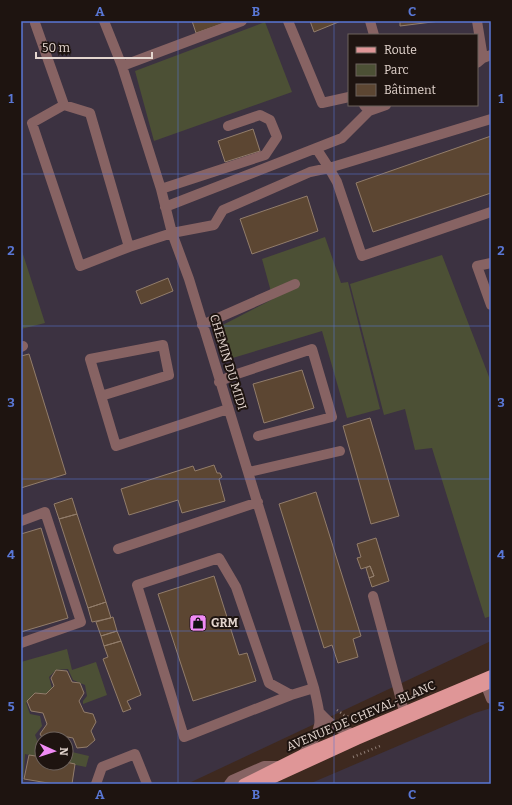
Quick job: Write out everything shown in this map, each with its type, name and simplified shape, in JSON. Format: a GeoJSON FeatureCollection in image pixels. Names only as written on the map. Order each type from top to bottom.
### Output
{"type":"FeatureCollection","features":[{"type":"Feature","properties":{"kind":"main road","name":"AVENUE DE CHEVAL-BLANC"},"geometry":{"type":"LineString","coordinates":[[243,784],[303,754],[491,675]]}},
{"type":"Feature","properties":{"kind":"main road","name":"AVENUE DE CHEVAL-BLANC"},"geometry":{"type":"LineString","coordinates":[[261,784],[357,740],[488,684]]}},
{"type":"Feature","properties":{"kind":"street","name":"CHEMIN DU MIDI"},"geometry":{"type":"LineString","coordinates":[[104,21],[122,66],[161,189],[172,233],[189,279],[314,688],[320,713],[319,728],[316,737],[303,754]]}},
{"type":"Feature","properties":{"kind":"street"},"geometry":{"type":"LineString","coordinates":[[122,66],[242,21]]}},
{"type":"Feature","properties":{"kind":"street"},"geometry":{"type":"LineString","coordinates":[[288,21],[322,103],[348,97]]}},
{"type":"Feature","properties":{"kind":"street"},"geometry":{"type":"LineString","coordinates":[[370,21],[374,34]]}},
{"type":"Feature","properties":{"kind":"street"},"geometry":{"type":"LineString","coordinates":[[477,21],[484,59]]}},
{"type":"Feature","properties":{"kind":"street"},"geometry":{"type":"LineString","coordinates":[[34,23],[64,105]]}},
{"type":"Feature","properties":{"kind":"street"},"geometry":{"type":"LineString","coordinates":[[129,247],[90,113],[64,105],[32,123],[80,266],[129,247],[172,233],[214,225],[223,210],[310,172],[329,168],[491,119]]}},
{"type":"Feature","properties":{"kind":"street"},"geometry":{"type":"LineString","coordinates":[[165,207],[342,138],[367,108],[380,106]]}},
{"type":"Feature","properties":{"kind":"street"},"geometry":{"type":"LineString","coordinates":[[161,189],[265,155],[277,137],[270,120],[260,115],[228,126]]}},
{"type":"Feature","properties":{"kind":"street"},"geometry":{"type":"LineString","coordinates":[[316,148],[337,182],[362,256],[491,212]]}},
{"type":"Feature","properties":{"kind":"street"},"geometry":{"type":"LineString","coordinates":[[491,262],[477,266],[491,305]]}},
{"type":"Feature","properties":{"kind":"street"},"geometry":{"type":"LineString","coordinates":[[202,325],[295,284]]}},
{"type":"Feature","properties":{"kind":"street"},"geometry":{"type":"LineString","coordinates":[[101,396],[169,375],[163,345],[90,359],[101,396],[116,446],[228,409]]}},
{"type":"Feature","properties":{"kind":"street"},"geometry":{"type":"LineString","coordinates":[[220,382],[231,376],[312,349],[332,417],[258,436]]}},
{"type":"Feature","properties":{"kind":"street"},"geometry":{"type":"LineString","coordinates":[[249,472],[340,451]]}},
{"type":"Feature","properties":{"kind":"street"},"geometry":{"type":"LineString","coordinates":[[118,548],[258,502]]}},
{"type":"Feature","properties":{"kind":"street"},"geometry":{"type":"LineString","coordinates":[[21,521],[45,512],[81,622],[21,644]]}},
{"type":"Feature","properties":{"kind":"street"},"geometry":{"type":"LineString","coordinates":[[291,695],[269,683],[236,588],[219,558],[136,585],[184,737],[291,695],[314,688]]}},
{"type":"Feature","properties":{"kind":"street"},"geometry":{"type":"LineString","coordinates":[[373,596],[404,711]]}},
{"type":"Feature","properties":{"kind":"street"},"geometry":{"type":"LineString","coordinates":[[488,684],[491,699]]}},
{"type":"Feature","properties":{"kind":"street"},"geometry":{"type":"LineString","coordinates":[[320,713],[331,725],[352,733]]}},
{"type":"Feature","properties":{"kind":"street"},"geometry":{"type":"LineString","coordinates":[[96,784],[102,767],[135,754],[147,784]]}},
{"type":"Feature","properties":{"kind":"street"},"geometry":{"type":"LineString","coordinates":[[229,784],[232,780],[264,766],[280,766]]}},
{"type":"Feature","properties":{"kind":"shaded area"},"geometry":{"type":"Polygon","coordinates":[[[21,21],[491,21],[491,641],[187,784],[21,784],[21,21]]]}},
{"type":"Feature","properties":{"kind":"shaded area"},"geometry":{"type":"Polygon","coordinates":[[[491,708],[491,784],[309,784],[475,713],[491,708]]]}},
{"type":"Feature","properties":{"kind":"green space"},"geometry":{"type":"Polygon","coordinates":[[[265,22],[292,92],[154,141],[135,71],[265,22]]]}},
{"type":"Feature","properties":{"kind":"green space"},"geometry":{"type":"Polygon","coordinates":[[[325,237],[341,283],[348,282],[380,409],[347,418],[322,331],[226,360],[217,328],[273,299],[262,259],[325,237]]]}},
{"type":"Feature","properties":{"kind":"green space"},"geometry":{"type":"Polygon","coordinates":[[[21,248],[45,323],[21,329],[21,248]]]}},
{"type":"Feature","properties":{"kind":"green space"},"geometry":{"type":"Polygon","coordinates":[[[442,255],[491,382],[491,616],[485,618],[432,448],[415,450],[405,409],[384,415],[350,284],[442,255]]]}},
{"type":"Feature","properties":{"kind":"green space"},"geometry":{"type":"Polygon","coordinates":[[[67,649],[72,670],[96,662],[107,695],[83,704],[83,701],[87,696],[85,685],[73,680],[68,669],[56,670],[49,677],[52,688],[46,694],[35,693],[26,703],[30,714],[40,716],[42,726],[38,731],[34,731],[34,756],[25,754],[23,784],[21,778],[21,662],[67,649]]]}},
{"type":"Feature","properties":{"kind":"green space"},"geometry":{"type":"Polygon","coordinates":[[[74,752],[89,756],[86,767],[74,765],[74,752]]]}},
{"type":"Feature","properties":{"kind":"building"},"geometry":{"type":"Polygon","coordinates":[[[192,21],[231,21],[196,33],[192,21]]]}},
{"type":"Feature","properties":{"kind":"building"},"geometry":{"type":"Polygon","coordinates":[[[310,21],[341,21],[314,32],[310,21]]]}},
{"type":"Feature","properties":{"kind":"building"},"geometry":{"type":"Polygon","coordinates":[[[400,21],[440,21],[400,26],[400,21]]]}},
{"type":"Feature","properties":{"kind":"building"},"geometry":{"type":"Polygon","coordinates":[[[253,129],[260,151],[225,162],[218,141],[253,129]]]}},
{"type":"Feature","properties":{"kind":"building"},"geometry":{"type":"Polygon","coordinates":[[[491,136],[491,193],[373,232],[356,183],[491,136]]]}},
{"type":"Feature","properties":{"kind":"building"},"geometry":{"type":"Polygon","coordinates":[[[307,196],[318,231],[252,254],[240,219],[307,196]]]}},
{"type":"Feature","properties":{"kind":"building"},"geometry":{"type":"Polygon","coordinates":[[[168,278],[173,291],[141,304],[136,291],[168,278]]]}},
{"type":"Feature","properties":{"kind":"building"},"geometry":{"type":"Polygon","coordinates":[[[29,354],[66,474],[21,488],[21,356],[29,354]]]}},
{"type":"Feature","properties":{"kind":"building"},"geometry":{"type":"Polygon","coordinates":[[[302,370],[314,408],[264,423],[253,384],[302,370]]]}},
{"type":"Feature","properties":{"kind":"building"},"geometry":{"type":"Polygon","coordinates":[[[370,418],[399,516],[371,524],[343,426],[370,418]]]}},
{"type":"Feature","properties":{"kind":"building"},"geometry":{"type":"Polygon","coordinates":[[[214,465],[217,473],[220,473],[222,477],[219,479],[225,501],[182,513],[178,500],[129,515],[121,489],[193,466],[195,471],[214,465]]]}},
{"type":"Feature","properties":{"kind":"building"},"geometry":{"type":"Polygon","coordinates":[[[316,492],[361,636],[353,639],[358,657],[338,663],[332,645],[324,648],[279,504],[316,492]]]}},
{"type":"Feature","properties":{"kind":"building"},"geometry":{"type":"Polygon","coordinates":[[[72,498],[77,514],[59,519],[54,504],[72,498]]]}},
{"type":"Feature","properties":{"kind":"building"},"geometry":{"type":"Polygon","coordinates":[[[77,514],[106,602],[88,608],[59,519],[77,514]]]}},
{"type":"Feature","properties":{"kind":"building"},"geometry":{"type":"Polygon","coordinates":[[[41,528],[68,618],[21,632],[21,534],[41,528]]]}},
{"type":"Feature","properties":{"kind":"building"},"geometry":{"type":"Polygon","coordinates":[[[376,538],[389,581],[372,587],[369,578],[374,576],[370,566],[361,569],[357,558],[361,557],[357,544],[376,538]]]}},
{"type":"Feature","properties":{"kind":"building"},"geometry":{"type":"Polygon","coordinates":[[[370,566],[374,576],[369,578],[366,568],[370,566]]]}},
{"type":"Feature","properties":{"kind":"building","name":"GRM"},"geometry":{"type":"Polygon","coordinates":[[[214,576],[239,655],[247,653],[256,681],[193,701],[158,594],[214,576]]]}},
{"type":"Feature","properties":{"kind":"building"},"geometry":{"type":"Polygon","coordinates":[[[106,602],[111,618],[92,622],[88,608],[106,602]]]}},
{"type":"Feature","properties":{"kind":"building"},"geometry":{"type":"Polygon","coordinates":[[[113,617],[117,631],[101,636],[96,622],[113,617]]]}},
{"type":"Feature","properties":{"kind":"building"},"geometry":{"type":"Polygon","coordinates":[[[117,631],[121,641],[104,646],[101,636],[117,631]]]}},
{"type":"Feature","properties":{"kind":"building"},"geometry":{"type":"Polygon","coordinates":[[[121,641],[141,695],[127,701],[131,709],[123,712],[103,659],[108,657],[104,646],[121,641]]]}},
{"type":"Feature","properties":{"kind":"building"},"geometry":{"type":"Polygon","coordinates":[[[56,670],[67,671],[72,682],[80,683],[84,693],[79,701],[84,712],[93,714],[96,722],[91,731],[95,740],[87,747],[77,748],[74,740],[74,731],[42,731],[47,724],[43,713],[31,711],[27,701],[35,693],[46,694],[54,686],[51,678],[56,670]]]}},
{"type":"Feature","properties":{"kind":"building"},"geometry":{"type":"Polygon","coordinates":[[[29,755],[34,756],[34,771],[74,771],[72,784],[54,784],[24,779],[29,755]]]}},
{"type":"Feature","properties":{"kind":"place","name":"GRM"},"geometry":{"type":"Point","coordinates":[198,623]}}]}
